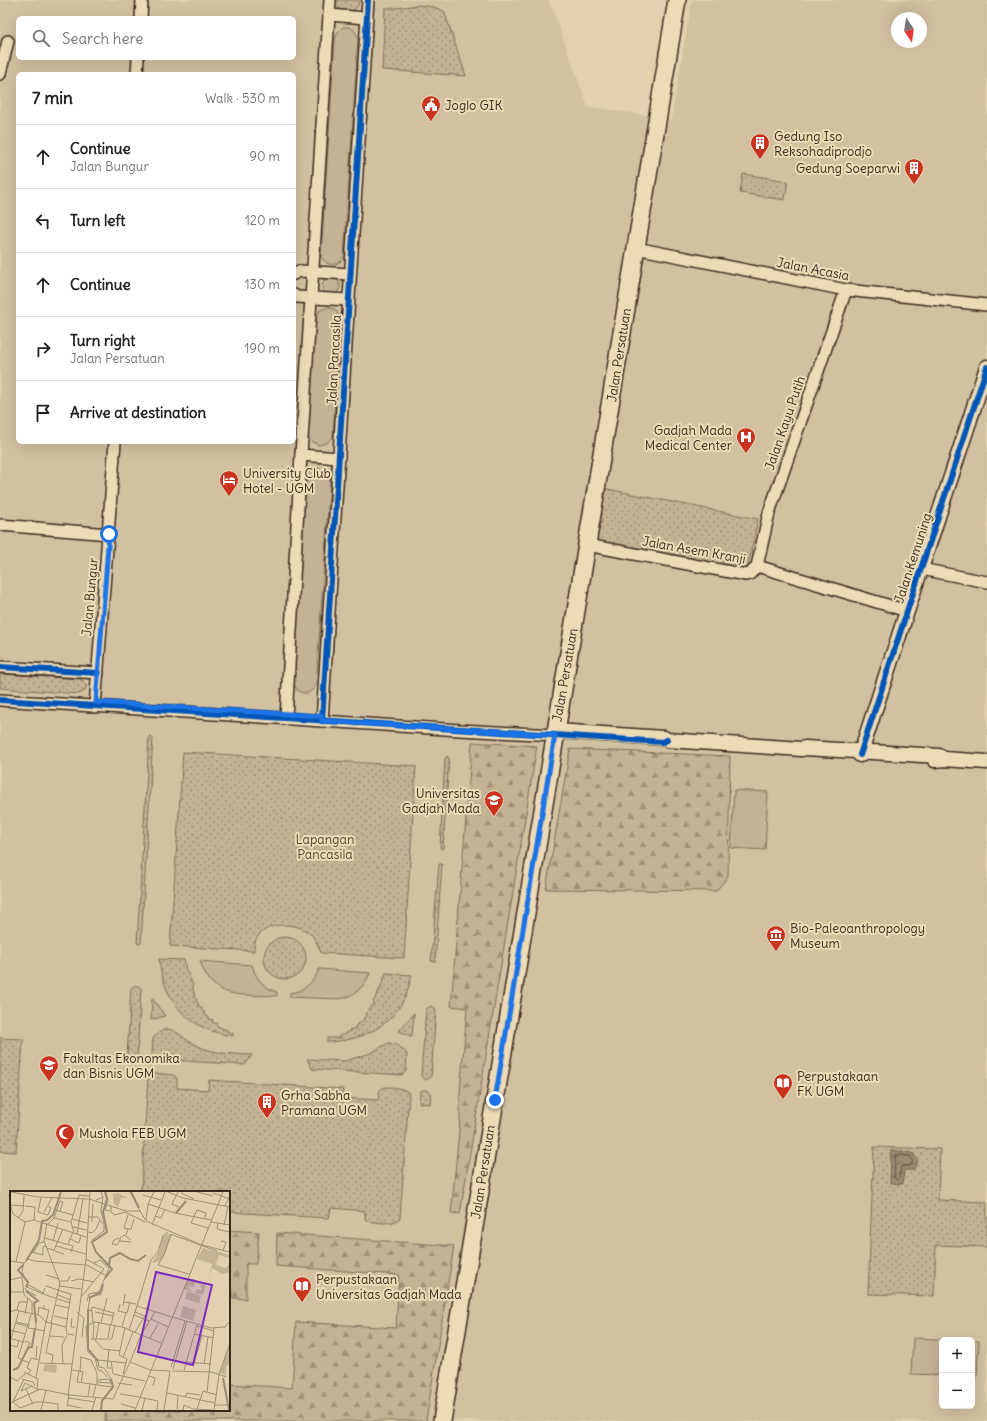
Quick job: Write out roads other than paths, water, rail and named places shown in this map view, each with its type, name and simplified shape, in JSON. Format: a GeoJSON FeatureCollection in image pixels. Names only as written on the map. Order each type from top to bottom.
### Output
{"type":"FeatureCollection","features":[{"type":"Feature","properties":{"kind":"main road","name":"Jalan Persatuan"},"geometry":{"type":"LineString","coordinates":[[442,1421],[677,0]]}},
{"type":"Feature","properties":{"kind":"street"},"geometry":{"type":"LineString","coordinates":[[140,16],[142,0]]}},
{"type":"Feature","properties":{"kind":"street","name":"Jalan Pancasila"},"geometry":{"type":"LineString","coordinates":[[286,716],[330,0]]}},
{"type":"Feature","properties":{"kind":"street","name":"Jalan Pancasila"},"geometry":{"type":"LineString","coordinates":[[322,718],[368,0]]}},
{"type":"Feature","properties":{"kind":"street"},"geometry":{"type":"LineString","coordinates":[[329,15],[366,18]]}},
{"type":"Feature","properties":{"kind":"street"},"geometry":{"type":"LineString","coordinates":[[0,74],[9,41]]}},
{"type":"Feature","properties":{"kind":"street"},"geometry":{"type":"LineString","coordinates":[[137,72],[138,60]]}},
{"type":"Feature","properties":{"kind":"street","name":"Jalan Acasia"},"geometry":{"type":"LineString","coordinates":[[636,248],[846,290],[987,305]]}},
{"type":"Feature","properties":{"kind":"street"},"geometry":{"type":"LineString","coordinates":[[296,273],[299,271],[313,271],[350,274]]}},
{"type":"Feature","properties":{"kind":"street","name":"Jalan Kayu Putih"},"geometry":{"type":"LineString","coordinates":[[757,566],[769,513],[846,290]]}},
{"type":"Feature","properties":{"kind":"street"},"geometry":{"type":"LineString","coordinates":[[296,296],[311,298]]}},
{"type":"Feature","properties":{"kind":"street","name":"Jalan Pancasila"},"geometry":{"type":"LineString","coordinates":[[311,298],[348,300]]}},
{"type":"Feature","properties":{"kind":"street","name":"Jalan Kemuning"},"geometry":{"type":"LineString","coordinates":[[861,753],[987,368]]}},
{"type":"Feature","properties":{"kind":"street","name":"Jalan Bungur"},"geometry":{"type":"LineString","coordinates":[[95,704],[115,444]]}},
{"type":"Feature","properties":{"kind":"street"},"geometry":{"type":"LineString","coordinates":[[301,456],[339,458]]}},
{"type":"Feature","properties":{"kind":"street"},"geometry":{"type":"LineString","coordinates":[[0,525],[109,534]]}},
{"type":"Feature","properties":{"kind":"street","name":"Jalan Asem Kranji"},"geometry":{"type":"LineString","coordinates":[[587,545],[746,575],[750,574],[757,566],[907,611]]}},
{"type":"Feature","properties":{"kind":"street"},"geometry":{"type":"LineString","coordinates":[[921,569],[987,582]]}},
{"type":"Feature","properties":{"kind":"street"},"geometry":{"type":"LineString","coordinates":[[0,667],[98,673]]}},
{"type":"Feature","properties":{"kind":"street"},"geometry":{"type":"LineString","coordinates":[[0,700],[95,704],[322,718],[460,730],[664,738],[667,740],[802,749],[806,748],[861,753],[939,756],[944,759],[987,762]]}},
{"type":"Feature","properties":{"kind":"water"},"geometry":{"type":"Polygon","coordinates":[[[891,1150],[913,1153],[918,1161],[913,1170],[904,1170],[903,1184],[890,1183],[891,1150]]]}},
{"type":"Feature","properties":{"kind":"place","name":"Joglo GIK"},"geometry":{"type":"Point","coordinates":[431,122]}},
{"type":"Feature","properties":{"kind":"place","name":"Gedung Iso Reksohadiprodjo"},"geometry":{"type":"Point","coordinates":[760,160]}},
{"type":"Feature","properties":{"kind":"place","name":"Gedung Soeparwi"},"geometry":{"type":"Point","coordinates":[914,185]}},
{"type":"Feature","properties":{"kind":"place","name":"Gadjah Mada Medical Center"},"geometry":{"type":"Point","coordinates":[746,454]}},
{"type":"Feature","properties":{"kind":"place","name":"University Club Hotel - UGM"},"geometry":{"type":"Point","coordinates":[229,497]}},
{"type":"Feature","properties":{"kind":"place","name":"Universitas Gadjah Mada"},"geometry":{"type":"Point","coordinates":[494,817]}},
{"type":"Feature","properties":{"kind":"place","name":"Bio-Paleoanthropology Museum"},"geometry":{"type":"Point","coordinates":[776,952]}},
{"type":"Feature","properties":{"kind":"place","name":"Fakultas Ekonomika dan Bisnis UGM"},"geometry":{"type":"Point","coordinates":[49,1082]}},
{"type":"Feature","properties":{"kind":"place","name":"Perpustakaan FK UGM"},"geometry":{"type":"Point","coordinates":[783,1100]}},
{"type":"Feature","properties":{"kind":"place","name":"Grha Sabha Pramana UGM"},"geometry":{"type":"Point","coordinates":[267,1119]}},
{"type":"Feature","properties":{"kind":"place","name":"Mushola FEB UGM"},"geometry":{"type":"Point","coordinates":[65,1150]}},
{"type":"Feature","properties":{"kind":"place","name":"Perpustakaan Universitas Gadjah Mada"},"geometry":{"type":"Point","coordinates":[302,1303]}},
{"type":"Feature","properties":{"kind":"park label","name":"Lapangan Pancasila"},"geometry":{"type":"Point","coordinates":[325,846]}}]}
